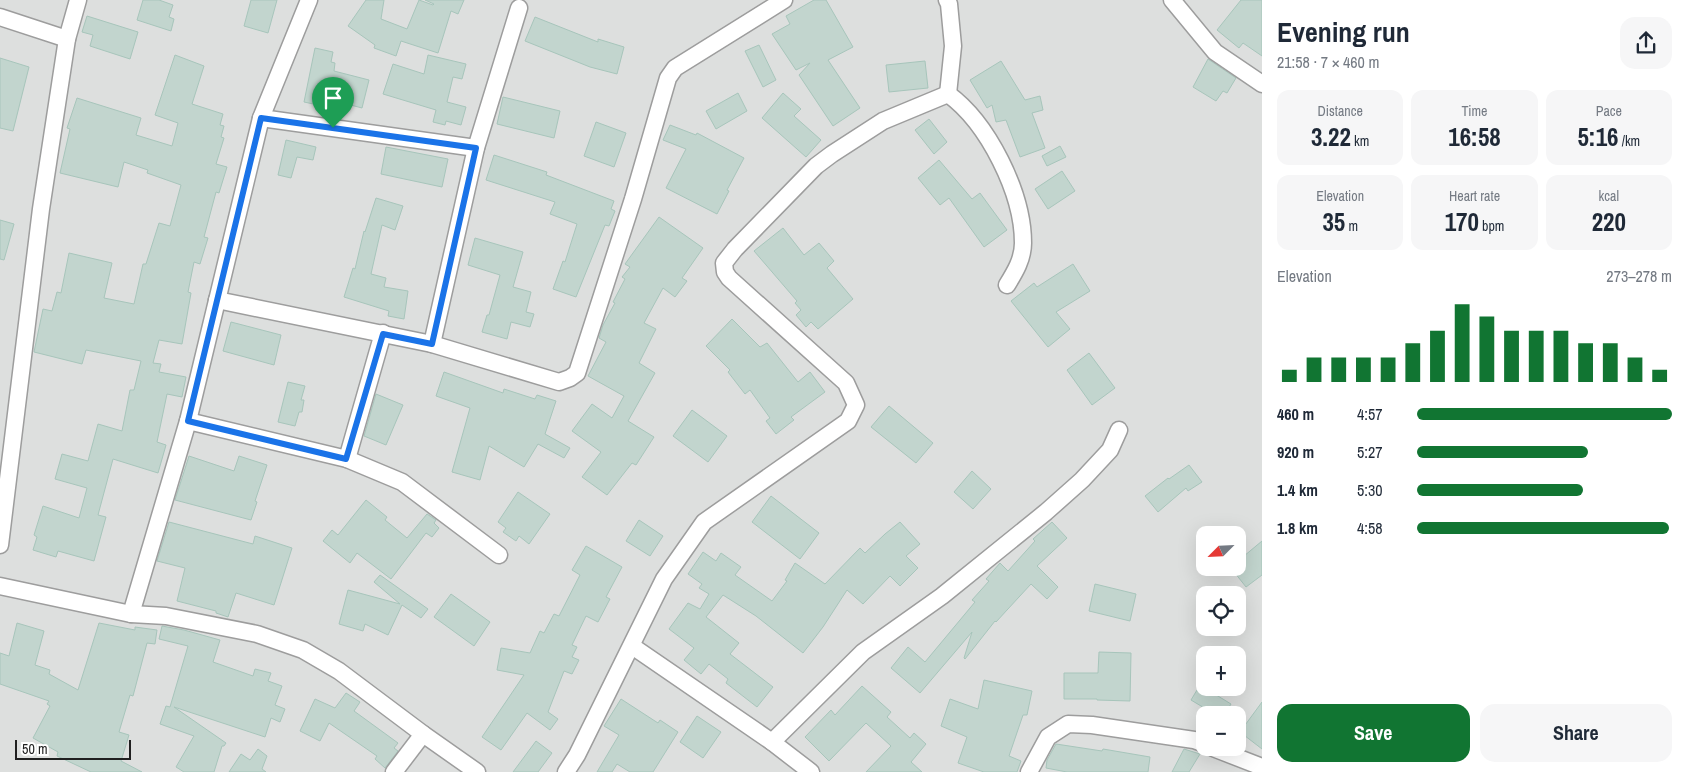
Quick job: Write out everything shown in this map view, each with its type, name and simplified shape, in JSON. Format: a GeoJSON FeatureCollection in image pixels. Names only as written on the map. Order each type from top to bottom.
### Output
{"type":"FeatureCollection","features":[{"type":"Feature","properties":{"kind":"street"},"geometry":{"type":"LineString","coordinates":[[0,545],[41,209],[67,39],[78,0]]}},
{"type":"Feature","properties":{"kind":"street"},"geometry":{"type":"LineString","coordinates":[[131,614],[188,421],[261,118],[309,0]]}},
{"type":"Feature","properties":{"kind":"street"},"geometry":{"type":"LineString","coordinates":[[218,300],[432,344],[559,382],[570,378],[577,373],[633,199],[668,78],[675,68],[784,0]]}},
{"type":"Feature","properties":{"kind":"street"},"geometry":{"type":"LineString","coordinates":[[947,0],[954,46],[948,94]]}},
{"type":"Feature","properties":{"kind":"street"},"geometry":{"type":"LineString","coordinates":[[1172,0],[1215,52],[1262,84]]}},
{"type":"Feature","properties":{"kind":"street"},"geometry":{"type":"LineString","coordinates":[[432,344],[476,148],[519,8]]}},
{"type":"Feature","properties":{"kind":"street"},"geometry":{"type":"LineString","coordinates":[[0,17],[67,39]]}},
{"type":"Feature","properties":{"kind":"street"},"geometry":{"type":"LineString","coordinates":[[948,94],[961,103],[979,124],[991,143],[1008,177],[1018,207],[1024,244],[1019,264],[1007,285]]}},
{"type":"Feature","properties":{"kind":"street"},"geometry":{"type":"LineString","coordinates":[[566,772],[577,755],[664,580],[704,522],[848,421],[856,404],[846,383],[729,278],[724,272],[724,263],[735,249],[826,158],[883,121],[948,94]]}},
{"type":"Feature","properties":{"kind":"street"},"geometry":{"type":"LineString","coordinates":[[261,118],[476,148]]}},
{"type":"Feature","properties":{"kind":"street"},"geometry":{"type":"LineString","coordinates":[[346,459],[383,334]]}},
{"type":"Feature","properties":{"kind":"street"},"geometry":{"type":"LineString","coordinates":[[188,421],[346,459],[402,482],[499,555]]}},
{"type":"Feature","properties":{"kind":"street"},"geometry":{"type":"LineString","coordinates":[[772,742],[863,652],[942,596],[1046,512],[1075,486],[1110,450],[1119,430]]}},
{"type":"Feature","properties":{"kind":"street"},"geometry":{"type":"LineString","coordinates":[[0,586],[131,614],[166,616],[257,634],[303,650],[339,671],[477,772]]}},
{"type":"Feature","properties":{"kind":"street"},"geometry":{"type":"LineString","coordinates":[[632,646],[772,742],[811,772]]}},
{"type":"Feature","properties":{"kind":"street"},"geometry":{"type":"LineString","coordinates":[[1029,772],[1048,737],[1068,724],[1092,725],[1196,741]]}},
{"type":"Feature","properties":{"kind":"street"},"geometry":{"type":"LineString","coordinates":[[394,772],[423,734]]}},
{"type":"Feature","properties":{"kind":"street"},"geometry":{"type":"LineString","coordinates":[[1234,756],[1262,767]]}},
{"type":"Feature","properties":{"kind":"shaded area"},"geometry":{"type":"Polygon","coordinates":[[[0,0],[1262,0],[1262,772],[0,772],[0,0]]]}},
{"type":"Feature","properties":{"kind":"building"},"geometry":{"type":"Polygon","coordinates":[[[143,0],[159,0],[173,5],[169,17],[174,19],[171,31],[137,20],[143,0]]]}},
{"type":"Feature","properties":{"kind":"building"},"geometry":{"type":"Polygon","coordinates":[[[251,0],[277,0],[268,33],[244,26],[251,0]]]}},
{"type":"Feature","properties":{"kind":"building"},"geometry":{"type":"Polygon","coordinates":[[[366,0],[384,0],[381,19],[407,29],[419,0],[433,5],[425,0],[464,0],[458,14],[451,11],[438,53],[401,41],[396,56],[374,48],[375,45],[348,26],[366,0]]]}},
{"type":"Feature","properties":{"kind":"building"},"geometry":{"type":"Polygon","coordinates":[[[814,0],[826,0],[853,47],[828,60],[860,108],[833,126],[799,75],[810,63],[796,70],[772,34],[790,24],[786,16],[814,0]]]}},
{"type":"Feature","properties":{"kind":"building"},"geometry":{"type":"Polygon","coordinates":[[[1241,0],[1262,0],[1262,56],[1243,43],[1239,48],[1217,30],[1241,0]]]}},
{"type":"Feature","properties":{"kind":"building"},"geometry":{"type":"Polygon","coordinates":[[[87,16],[138,32],[130,59],[90,46],[93,35],[82,32],[87,16]]]}},
{"type":"Feature","properties":{"kind":"building"},"geometry":{"type":"Polygon","coordinates":[[[535,17],[598,42],[598,39],[624,47],[617,74],[590,67],[525,41],[535,17]]]}},
{"type":"Feature","properties":{"kind":"building"},"geometry":{"type":"Polygon","coordinates":[[[759,45],[776,80],[763,87],[745,51],[759,45]]]}},
{"type":"Feature","properties":{"kind":"building"},"geometry":{"type":"Polygon","coordinates":[[[315,48],[333,52],[331,62],[335,63],[334,71],[369,80],[362,108],[343,103],[341,110],[304,102],[315,48]]]}},
{"type":"Feature","properties":{"kind":"building"},"geometry":{"type":"Polygon","coordinates":[[[175,55],[204,66],[192,104],[223,114],[220,125],[224,126],[221,137],[224,138],[216,164],[227,167],[219,193],[216,192],[204,237],[208,238],[200,264],[194,262],[188,292],[191,293],[182,344],[159,340],[153,363],[161,364],[159,372],[186,377],[182,397],[167,394],[157,442],[166,445],[158,473],[113,459],[98,515],[106,517],[94,561],[58,551],[56,557],[33,550],[37,537],[34,535],[43,506],[79,518],[87,488],[55,479],[62,454],[88,461],[98,424],[122,431],[130,390],[134,390],[141,361],[86,350],[82,364],[34,352],[43,309],[52,311],[57,292],[61,293],[69,253],[112,263],[104,298],[134,304],[143,264],[146,264],[159,223],[170,226],[181,185],[147,173],[148,170],[124,162],[118,187],[60,173],[70,129],[67,128],[77,98],[141,118],[136,135],[172,146],[178,123],[155,115],[175,55]]]}},
{"type":"Feature","properties":{"kind":"building"},"geometry":{"type":"Polygon","coordinates":[[[428,55],[466,64],[462,79],[453,77],[447,102],[466,107],[461,125],[446,121],[445,125],[433,122],[436,110],[383,94],[393,64],[424,74],[428,55]]]}},
{"type":"Feature","properties":{"kind":"building"},"geometry":{"type":"Polygon","coordinates":[[[0,58],[29,67],[13,131],[0,128],[0,58]]]}},
{"type":"Feature","properties":{"kind":"building"},"geometry":{"type":"Polygon","coordinates":[[[1208,59],[1236,78],[1227,93],[1223,91],[1216,101],[1193,87],[1208,59]]]}},
{"type":"Feature","properties":{"kind":"building"},"geometry":{"type":"Polygon","coordinates":[[[925,61],[928,88],[889,92],[886,65],[925,61]]]}},
{"type":"Feature","properties":{"kind":"building"},"geometry":{"type":"Polygon","coordinates":[[[1001,61],[1025,100],[1040,96],[1043,110],[1032,113],[1045,148],[1020,157],[1006,120],[996,122],[992,105],[987,108],[970,80],[1001,61]]]}},
{"type":"Feature","properties":{"kind":"building"},"geometry":{"type":"Polygon","coordinates":[[[738,93],[747,111],[716,129],[706,111],[738,93]]]}},
{"type":"Feature","properties":{"kind":"building"},"geometry":{"type":"Polygon","coordinates":[[[783,93],[801,109],[794,116],[821,140],[806,157],[762,118],[783,93]]]}},
{"type":"Feature","properties":{"kind":"building"},"geometry":{"type":"Polygon","coordinates":[[[503,97],[560,111],[554,138],[497,124],[503,97]]]}},
{"type":"Feature","properties":{"kind":"building"},"geometry":{"type":"Polygon","coordinates":[[[929,119],[947,142],[934,154],[915,130],[929,119]]]}},
{"type":"Feature","properties":{"kind":"building"},"geometry":{"type":"Polygon","coordinates":[[[596,122],[626,133],[614,167],[584,156],[596,122]]]}},
{"type":"Feature","properties":{"kind":"building"},"geometry":{"type":"Polygon","coordinates":[[[670,125],[696,135],[697,133],[744,158],[717,214],[666,188],[686,149],[663,140],[670,125]]]}},
{"type":"Feature","properties":{"kind":"building"},"geometry":{"type":"Polygon","coordinates":[[[286,140],[316,147],[313,160],[297,157],[291,178],[278,175],[286,140]]]}},
{"type":"Feature","properties":{"kind":"building"},"geometry":{"type":"Polygon","coordinates":[[[1060,146],[1066,157],[1047,166],[1042,156],[1060,146]]]}},
{"type":"Feature","properties":{"kind":"building"},"geometry":{"type":"Polygon","coordinates":[[[386,147],[448,159],[442,187],[381,174],[386,147]]]}},
{"type":"Feature","properties":{"kind":"building"},"geometry":{"type":"Polygon","coordinates":[[[494,155],[547,172],[546,175],[614,201],[611,209],[615,211],[609,226],[605,225],[576,297],[553,289],[563,261],[565,262],[577,224],[550,214],[555,202],[486,180],[494,155]]]}},
{"type":"Feature","properties":{"kind":"building"},"geometry":{"type":"Polygon","coordinates":[[[939,160],[972,199],[980,193],[1007,230],[984,247],[949,198],[940,205],[918,178],[939,160]]]}},
{"type":"Feature","properties":{"kind":"building"},"geometry":{"type":"Polygon","coordinates":[[[1062,171],[1075,191],[1048,209],[1035,189],[1062,171]]]}},
{"type":"Feature","properties":{"kind":"building"},"geometry":{"type":"Polygon","coordinates":[[[376,198],[403,206],[395,230],[382,225],[371,274],[386,278],[384,287],[408,291],[404,319],[388,316],[389,311],[344,297],[353,268],[355,269],[364,231],[376,198]]]}},
{"type":"Feature","properties":{"kind":"building"},"geometry":{"type":"Polygon","coordinates":[[[659,217],[703,248],[682,278],[687,281],[675,297],[663,288],[644,323],[656,329],[639,363],[655,373],[628,421],[654,437],[636,465],[632,463],[607,495],[582,477],[601,452],[572,431],[592,404],[612,418],[624,396],[588,376],[606,342],[599,338],[603,325],[615,303],[613,302],[625,279],[622,277],[630,267],[625,264],[659,217]]]}},
{"type":"Feature","properties":{"kind":"building"},"geometry":{"type":"Polygon","coordinates":[[[0,220],[14,224],[4,260],[0,259],[0,220]]]}},
{"type":"Feature","properties":{"kind":"building"},"geometry":{"type":"Polygon","coordinates":[[[783,228],[804,255],[819,243],[834,261],[827,268],[853,299],[818,329],[811,322],[806,327],[796,315],[801,310],[795,303],[797,301],[754,251],[783,228]]]}},
{"type":"Feature","properties":{"kind":"building"},"geometry":{"type":"Polygon","coordinates":[[[475,238],[523,252],[513,287],[531,292],[526,312],[534,314],[530,327],[511,322],[507,339],[482,332],[487,315],[489,315],[500,275],[468,265],[475,238]]]}},
{"type":"Feature","properties":{"kind":"building"},"geometry":{"type":"Polygon","coordinates":[[[1073,264],[1090,291],[1056,312],[1070,329],[1048,347],[1011,301],[1034,283],[1037,287],[1073,264]]]}},
{"type":"Feature","properties":{"kind":"building"},"geometry":{"type":"Polygon","coordinates":[[[732,319],[760,347],[767,343],[798,382],[810,372],[825,392],[791,417],[794,420],[776,434],[766,421],[770,418],[750,390],[745,394],[728,372],[730,370],[706,346],[732,319]]]}},
{"type":"Feature","properties":{"kind":"building"},"geometry":{"type":"Polygon","coordinates":[[[231,322],[281,335],[274,365],[223,351],[231,322]]]}},
{"type":"Feature","properties":{"kind":"building"},"geometry":{"type":"Polygon","coordinates":[[[1089,353],[1115,388],[1092,405],[1067,370],[1089,353]]]}},
{"type":"Feature","properties":{"kind":"building"},"geometry":{"type":"Polygon","coordinates":[[[444,372],[503,393],[504,389],[535,399],[537,395],[556,401],[545,434],[570,448],[564,458],[538,444],[524,467],[489,446],[480,480],[452,472],[470,408],[436,396],[444,372]]]}},
{"type":"Feature","properties":{"kind":"building"},"geometry":{"type":"Polygon","coordinates":[[[288,382],[305,386],[301,400],[304,400],[302,412],[299,412],[295,426],[278,422],[288,382]]]}},
{"type":"Feature","properties":{"kind":"building"},"geometry":{"type":"Polygon","coordinates":[[[376,394],[403,405],[386,445],[364,436],[376,394]]]}},
{"type":"Feature","properties":{"kind":"building"},"geometry":{"type":"Polygon","coordinates":[[[889,406],[933,443],[916,463],[871,427],[889,406]]]}},
{"type":"Feature","properties":{"kind":"building"},"geometry":{"type":"Polygon","coordinates":[[[692,410],[727,436],[708,462],[673,436],[692,410]]]}},
{"type":"Feature","properties":{"kind":"building"},"geometry":{"type":"Polygon","coordinates":[[[189,456],[234,471],[239,456],[267,465],[251,520],[175,500],[189,456]]]}},
{"type":"Feature","properties":{"kind":"building"},"geometry":{"type":"Polygon","coordinates":[[[1189,465],[1202,482],[1188,491],[1186,488],[1158,512],[1145,496],[1189,465]]]}},
{"type":"Feature","properties":{"kind":"building"},"geometry":{"type":"Polygon","coordinates":[[[972,471],[991,489],[973,509],[954,492],[972,471]]]}},
{"type":"Feature","properties":{"kind":"building"},"geometry":{"type":"Polygon","coordinates":[[[518,492],[550,514],[529,544],[519,536],[516,541],[503,532],[506,528],[498,522],[518,492]]]}},
{"type":"Feature","properties":{"kind":"building"},"geometry":{"type":"Polygon","coordinates":[[[771,496],[819,533],[800,559],[752,522],[771,496]]]}},
{"type":"Feature","properties":{"kind":"building"},"geometry":{"type":"Polygon","coordinates":[[[366,500],[387,517],[385,520],[407,538],[427,514],[436,520],[434,523],[439,528],[432,537],[426,533],[391,579],[357,553],[350,563],[323,541],[332,530],[338,535],[366,500]]]}},
{"type":"Feature","properties":{"kind":"building"},"geometry":{"type":"Polygon","coordinates":[[[639,520],[663,536],[650,556],[626,541],[639,520]]]}},
{"type":"Feature","properties":{"kind":"building"},"geometry":{"type":"Polygon","coordinates":[[[169,522],[253,544],[255,536],[292,548],[274,605],[236,593],[228,617],[216,613],[216,611],[177,601],[185,568],[157,561],[169,522]]]}},
{"type":"Feature","properties":{"kind":"building"},"geometry":{"type":"Polygon","coordinates":[[[900,522],[920,544],[906,556],[918,568],[900,586],[890,576],[863,604],[847,590],[823,627],[803,653],[756,616],[723,595],[706,617],[739,643],[730,654],[773,687],[757,707],[726,683],[728,679],[709,664],[701,674],[684,660],[694,648],[669,629],[688,603],[700,609],[709,594],[699,588],[702,584],[688,574],[703,552],[716,561],[721,553],[741,567],[735,575],[772,601],[787,581],[785,580],[795,563],[825,584],[860,548],[865,553],[900,522]]]}},
{"type":"Feature","properties":{"kind":"building"},"geometry":{"type":"Polygon","coordinates":[[[1052,522],[1067,538],[1037,566],[1058,587],[1047,599],[1031,584],[995,621],[965,659],[972,632],[920,693],[891,668],[908,647],[925,662],[975,602],[972,600],[989,581],[986,579],[1000,563],[1008,571],[1035,541],[1033,539],[1052,522]]]}},
{"type":"Feature","properties":{"kind":"building"},"geometry":{"type":"Polygon","coordinates":[[[1262,541],[1262,575],[1246,587],[1237,576],[1246,576],[1246,554],[1262,541]]]}},
{"type":"Feature","properties":{"kind":"building"},"geometry":{"type":"Polygon","coordinates":[[[586,546],[622,567],[606,597],[610,599],[598,622],[586,616],[572,645],[577,647],[572,657],[579,660],[572,674],[564,671],[548,712],[558,719],[550,730],[527,713],[501,750],[482,737],[524,675],[497,670],[501,648],[530,653],[540,631],[544,633],[554,614],[559,616],[580,575],[572,570],[586,546]]]}},
{"type":"Feature","properties":{"kind":"building"},"geometry":{"type":"Polygon","coordinates":[[[380,575],[428,609],[421,618],[402,605],[388,635],[365,624],[363,631],[339,624],[348,590],[400,604],[374,582],[380,575]]]}},
{"type":"Feature","properties":{"kind":"building"},"geometry":{"type":"Polygon","coordinates":[[[1095,584],[1136,594],[1130,621],[1089,611],[1095,584]]]}},
{"type":"Feature","properties":{"kind":"building"},"geometry":{"type":"Polygon","coordinates":[[[451,594],[490,622],[474,646],[434,617],[451,594]]]}},
{"type":"Feature","properties":{"kind":"building"},"geometry":{"type":"Polygon","coordinates":[[[17,623],[44,631],[35,665],[50,670],[49,674],[78,690],[99,623],[135,630],[135,627],[157,630],[155,644],[147,643],[133,696],[130,695],[119,732],[129,735],[121,761],[142,772],[91,772],[57,756],[58,752],[33,738],[50,706],[47,704],[49,701],[0,684],[0,653],[9,656],[17,623]]]}},
{"type":"Feature","properties":{"kind":"building"},"geometry":{"type":"Polygon","coordinates":[[[162,626],[220,640],[213,662],[253,676],[255,669],[271,673],[268,681],[282,686],[275,705],[285,709],[280,722],[271,718],[265,737],[174,707],[226,743],[222,746],[214,772],[184,772],[176,767],[194,736],[160,724],[166,706],[170,707],[188,646],[159,639],[162,626]]]}},
{"type":"Feature","properties":{"kind":"building"},"geometry":{"type":"Polygon","coordinates":[[[1099,652],[1131,653],[1130,701],[1064,699],[1064,673],[1098,673],[1099,652]]]}},
{"type":"Feature","properties":{"kind":"building"},"geometry":{"type":"Polygon","coordinates":[[[984,680],[1032,691],[1027,715],[1023,715],[1009,756],[1021,761],[1017,772],[984,772],[958,763],[967,737],[941,726],[950,699],[978,709],[984,680]]]}},
{"type":"Feature","properties":{"kind":"building"},"geometry":{"type":"Polygon","coordinates":[[[862,686],[891,712],[887,717],[910,738],[914,733],[926,744],[911,762],[922,772],[866,772],[891,746],[866,723],[829,761],[805,737],[831,710],[835,715],[862,686]]]}},
{"type":"Feature","properties":{"kind":"building"},"geometry":{"type":"Polygon","coordinates":[[[1196,692],[1196,696],[1218,696],[1231,704],[1230,706],[1201,706],[1191,700],[1196,692]]]}},
{"type":"Feature","properties":{"kind":"building"},"geometry":{"type":"Polygon","coordinates":[[[346,693],[360,702],[354,711],[398,743],[394,748],[398,751],[385,768],[375,759],[377,756],[329,723],[320,741],[300,731],[315,699],[335,708],[346,693]]]}},
{"type":"Feature","properties":{"kind":"building"},"geometry":{"type":"Polygon","coordinates":[[[621,699],[658,723],[660,720],[678,732],[653,772],[630,772],[617,764],[612,772],[597,772],[619,735],[604,726],[621,699]]]}},
{"type":"Feature","properties":{"kind":"building"},"geometry":{"type":"Polygon","coordinates":[[[1262,702],[1262,749],[1246,737],[1246,724],[1262,702]]]}},
{"type":"Feature","properties":{"kind":"building"},"geometry":{"type":"Polygon","coordinates":[[[697,716],[721,732],[703,758],[680,742],[697,716]]]}},
{"type":"Feature","properties":{"kind":"building"},"geometry":{"type":"Polygon","coordinates":[[[536,741],[552,753],[538,772],[513,772],[536,741]]]}},
{"type":"Feature","properties":{"kind":"building"},"geometry":{"type":"Polygon","coordinates":[[[1056,744],[1150,757],[1148,772],[1067,772],[1046,768],[1047,760],[1056,744]]]}},
{"type":"Feature","properties":{"kind":"building"},"geometry":{"type":"Polygon","coordinates":[[[258,749],[267,756],[262,769],[266,772],[229,772],[241,754],[250,760],[258,749]]]}},
{"type":"Feature","properties":{"kind":"building"},"geometry":{"type":"Polygon","coordinates":[[[1184,749],[1196,753],[1196,756],[1199,756],[1189,772],[1172,772],[1184,749]]]}},
{"type":"Feature","properties":{"kind":"route"},"geometry":{"type":"LineString","coordinates":[[261,118],[333,128],[476,148],[432,344],[383,334],[346,459],[188,421],[261,118]]}}]}
